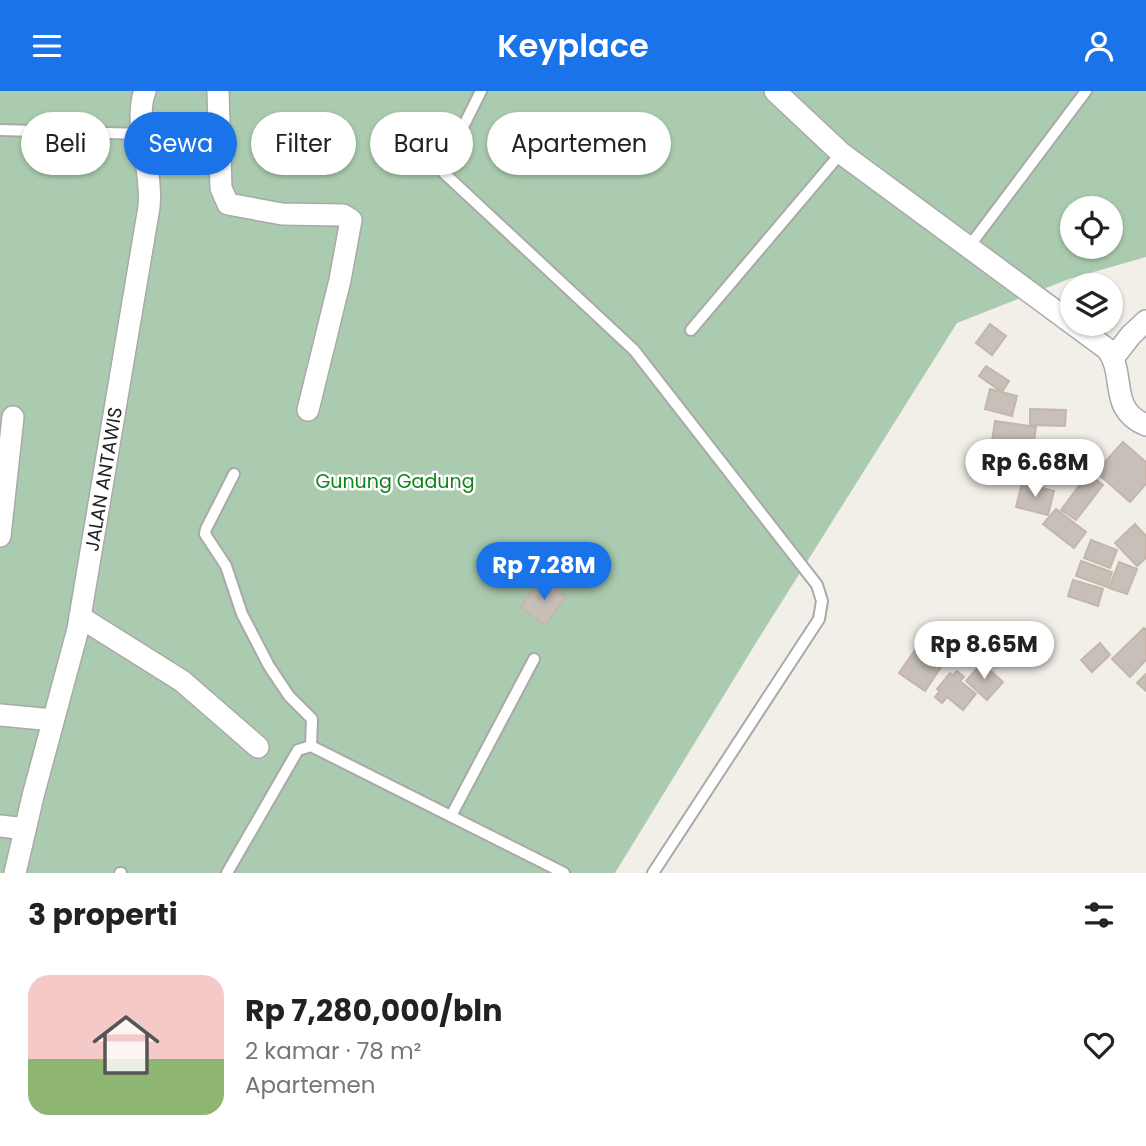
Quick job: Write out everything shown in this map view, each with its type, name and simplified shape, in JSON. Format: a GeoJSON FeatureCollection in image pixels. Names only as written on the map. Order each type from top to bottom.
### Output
{"type":"FeatureCollection","features":[{"type":"Feature","properties":{"kind":"street","name":"JALAN ANTAWIS"},"geometry":{"type":"LineString","coordinates":[[141,112],[145,91]]}},
{"type":"Feature","properties":{"kind":"street"},"geometry":{"type":"LineString","coordinates":[[218,91],[221,188],[228,204],[282,214],[343,215],[351,220],[340,280],[308,410]]}},
{"type":"Feature","properties":{"kind":"street"},"geometry":{"type":"LineString","coordinates":[[775,91],[841,153],[1107,349],[1113,358],[1125,409],[1146,425]]}},
{"type":"Feature","properties":{"kind":"street","name":"JALAN ANTAWIS"},"geometry":{"type":"LineString","coordinates":[[11,865],[25,829],[53,720],[72,660],[149,207],[150,175]]}},
{"type":"Feature","properties":{"kind":"street"},"geometry":{"type":"LineString","coordinates":[[1113,358],[1146,321]]}},
{"type":"Feature","properties":{"kind":"street"},"geometry":{"type":"LineString","coordinates":[[0,536],[13,417]]}},
{"type":"Feature","properties":{"kind":"street"},"geometry":{"type":"LineString","coordinates":[[80,617],[182,681],[258,747]]}},
{"type":"Feature","properties":{"kind":"street"},"geometry":{"type":"LineString","coordinates":[[0,715],[53,720]]}},
{"type":"Feature","properties":{"kind":"street"},"geometry":{"type":"LineString","coordinates":[[0,826],[25,829]]}},
{"type":"Feature","properties":{"kind":"lane"},"geometry":{"type":"LineString","coordinates":[[481,91],[444,165],[444,173],[634,351],[817,585],[822,601],[819,619],[653,873]]}},
{"type":"Feature","properties":{"kind":"lane"},"geometry":{"type":"LineString","coordinates":[[968,248],[1086,91]]}},
{"type":"Feature","properties":{"kind":"lane"},"geometry":{"type":"LineString","coordinates":[[0,129],[124,133]]}},
{"type":"Feature","properties":{"kind":"lane"},"geometry":{"type":"LineString","coordinates":[[691,330],[841,153]]}},
{"type":"Feature","properties":{"kind":"lane"},"geometry":{"type":"LineString","coordinates":[[234,474],[205,529],[205,534],[226,566],[242,614],[269,666],[289,696],[312,719],[311,746]]}},
{"type":"Feature","properties":{"kind":"lane"},"geometry":{"type":"LineString","coordinates":[[451,815],[534,659]]}},
{"type":"Feature","properties":{"kind":"lane"},"geometry":{"type":"LineString","coordinates":[[227,873],[298,750],[311,746],[564,873]]}},
{"type":"Feature","properties":{"kind":"green space","name":"Gunung Gadung"},"geometry":{"type":"Polygon","coordinates":[[[0,91],[1146,91],[1146,257],[1090,273],[1060,273],[1060,283],[957,323],[615,873],[0,873],[0,91]]]}},
{"type":"Feature","properties":{"kind":"building"},"geometry":{"type":"Polygon","coordinates":[[[990,324],[1006,336],[992,355],[976,343],[990,324]]]}},
{"type":"Feature","properties":{"kind":"building"},"geometry":{"type":"Polygon","coordinates":[[[986,366],[1009,381],[1002,392],[979,376],[986,366]]]}},
{"type":"Feature","properties":{"kind":"building"},"geometry":{"type":"Polygon","coordinates":[[[990,389],[1017,396],[1012,416],[985,409],[990,389]]]}},
{"type":"Feature","properties":{"kind":"building"},"geometry":{"type":"Polygon","coordinates":[[[1030,409],[1066,410],[1065,426],[1030,425],[1030,409]]]}},
{"type":"Feature","properties":{"kind":"building"},"geometry":{"type":"Polygon","coordinates":[[[995,421],[1036,427],[1033,447],[992,442],[995,421]]]}},
{"type":"Feature","properties":{"kind":"building"},"geometry":{"type":"Polygon","coordinates":[[[1123,442],[1146,462],[1146,484],[1130,502],[1096,472],[1123,442]]]}},
{"type":"Feature","properties":{"kind":"building"},"geometry":{"type":"Polygon","coordinates":[[[1006,444],[1042,451],[1036,483],[999,476],[1006,444]]]}},
{"type":"Feature","properties":{"kind":"building"},"geometry":{"type":"Polygon","coordinates":[[[1088,474],[1103,485],[1076,520],[1061,510],[1088,474]]]}},
{"type":"Feature","properties":{"kind":"building"},"geometry":{"type":"Polygon","coordinates":[[[1022,483],[1054,491],[1048,515],[1016,507],[1022,483]]]}},
{"type":"Feature","properties":{"kind":"building"},"geometry":{"type":"Polygon","coordinates":[[[1056,509],[1086,532],[1074,548],[1043,524],[1056,509]]]}},
{"type":"Feature","properties":{"kind":"building"},"geometry":{"type":"Polygon","coordinates":[[[1135,524],[1146,536],[1146,558],[1137,566],[1115,543],[1135,524]]]}},
{"type":"Feature","properties":{"kind":"building"},"geometry":{"type":"Polygon","coordinates":[[[1091,540],[1117,550],[1110,568],[1084,558],[1091,540]]]}},
{"type":"Feature","properties":{"kind":"building"},"geometry":{"type":"Polygon","coordinates":[[[1081,561],[1112,572],[1107,587],[1076,576],[1081,561]]]}},
{"type":"Feature","properties":{"kind":"building"},"geometry":{"type":"Polygon","coordinates":[[[1119,562],[1137,569],[1127,594],[1109,588],[1119,562]]]}},
{"type":"Feature","properties":{"kind":"building"},"geometry":{"type":"Polygon","coordinates":[[[542,579],[566,597],[545,625],[521,607],[542,579]]]}},
{"type":"Feature","properties":{"kind":"building"},"geometry":{"type":"Polygon","coordinates":[[[1073,580],[1103,589],[1098,606],[1068,596],[1073,580]]]}},
{"type":"Feature","properties":{"kind":"building"},"geometry":{"type":"Polygon","coordinates":[[[1144,628],[1146,660],[1130,677],[1112,659],[1144,628]]]}},
{"type":"Feature","properties":{"kind":"building"},"geometry":{"type":"Polygon","coordinates":[[[1100,643],[1110,655],[1092,672],[1081,660],[1100,643]]]}},
{"type":"Feature","properties":{"kind":"building"},"geometry":{"type":"Polygon","coordinates":[[[915,650],[941,667],[925,691],[899,673],[915,650]]]}},
{"type":"Feature","properties":{"kind":"building"},"geometry":{"type":"Polygon","coordinates":[[[982,663],[1003,682],[987,700],[966,681],[982,663]]]}},
{"type":"Feature","properties":{"kind":"building"},"geometry":{"type":"Polygon","coordinates":[[[957,671],[964,677],[960,681],[976,694],[963,710],[947,697],[942,703],[935,697],[940,691],[937,689],[950,673],[953,675],[957,671]]]}},
{"type":"Feature","properties":{"kind":"building"},"geometry":{"type":"Polygon","coordinates":[[[1146,674],[1146,691],[1137,683],[1146,674]]]}}]}
